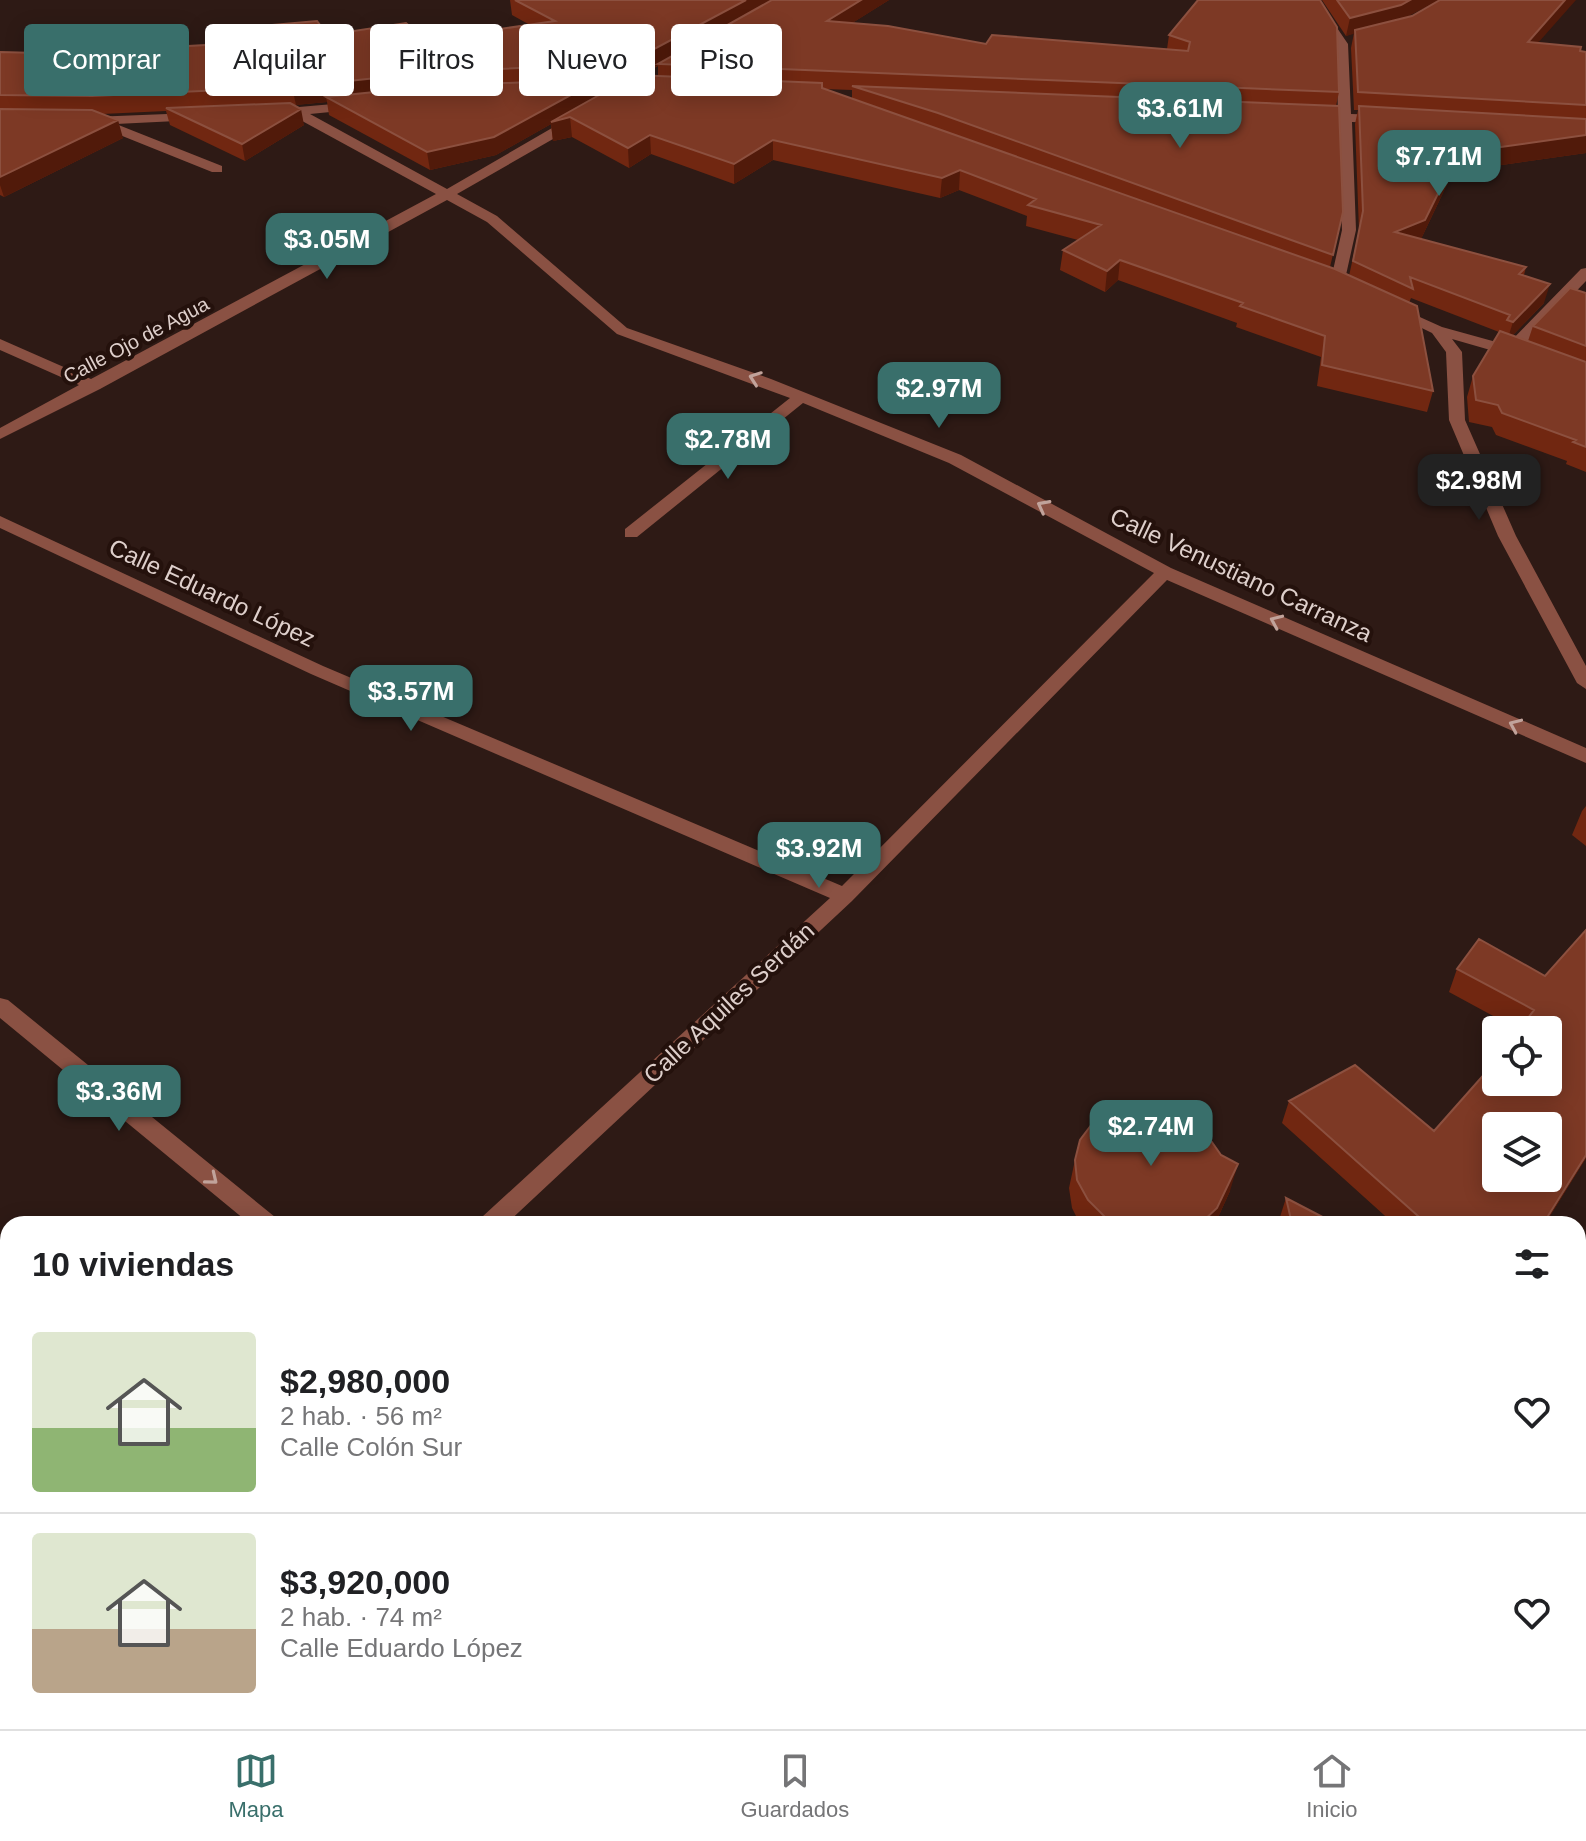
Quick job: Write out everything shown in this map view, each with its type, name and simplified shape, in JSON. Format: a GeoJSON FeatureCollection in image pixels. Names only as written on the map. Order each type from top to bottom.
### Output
{"type":"FeatureCollection","features":[{"type":"Feature","properties":{"kind":"street"},"geometry":{"type":"LineString","coordinates":[[1312,0],[1342,44],[1349,230],[1337,285]]}},
{"type":"Feature","properties":{"kind":"street"},"geometry":{"type":"LineString","coordinates":[[1342,44],[1357,40]]}},
{"type":"Feature","properties":{"kind":"street"},"geometry":{"type":"LineString","coordinates":[[265,114],[373,104]]}},
{"type":"Feature","properties":{"kind":"street","name":"Calle Ojo de Agua"},"geometry":{"type":"LineString","coordinates":[[0,434],[449,193],[593,111]]}},
{"type":"Feature","properties":{"kind":"street","name":"Calle Venustiano Carranza"},"geometry":{"type":"LineString","coordinates":[[296,112],[492,219],[622,331],[955,459],[1165,572],[1586,756]]}},
{"type":"Feature","properties":{"kind":"street"},"geometry":{"type":"LineString","coordinates":[[204,116],[90,121],[217,169]]}},
{"type":"Feature","properties":{"kind":"street"},"geometry":{"type":"LineString","coordinates":[[1298,116],[1393,119]]}},
{"type":"Feature","properties":{"kind":"street"},"geometry":{"type":"LineString","coordinates":[[1511,350],[1586,272]]}},
{"type":"Feature","properties":{"kind":"street"},"geometry":{"type":"LineString","coordinates":[[1380,304],[1437,330],[1536,360]]}},
{"type":"Feature","properties":{"kind":"street"},"geometry":{"type":"LineString","coordinates":[[1437,330],[1454,352],[1457,420],[1507,536],[1586,683]]}},
{"type":"Feature","properties":{"kind":"street"},"geometry":{"type":"LineString","coordinates":[[0,344],[94,386]]}},
{"type":"Feature","properties":{"kind":"street"},"geometry":{"type":"LineString","coordinates":[[631,533],[800,397]]}},
{"type":"Feature","properties":{"kind":"street","name":"Calle Eduardo López"},"geometry":{"type":"LineString","coordinates":[[0,521],[317,670],[845,896]]}},
{"type":"Feature","properties":{"kind":"street","name":"Calle Aquiles Serdán"},"geometry":{"type":"LineString","coordinates":[[499,1216],[845,896],[1165,572]]}},
{"type":"Feature","properties":{"kind":"street"},"geometry":{"type":"LineString","coordinates":[[0,1006],[257,1216]]}},
{"type":"Feature","properties":{"kind":"building"},"geometry":{"type":"Polygon","coordinates":[[[515,0],[746,0],[701,24],[671,24],[671,40],[655,49],[655,24],[534,24],[555,21],[515,0]]]}},
{"type":"Feature","properties":{"kind":"building"},"geometry":{"type":"Polygon","coordinates":[[[772,0],[861,0],[827,21],[888,26],[986,44],[992,35],[1188,51],[1190,42],[1169,35],[1198,0],[1320,0],[1337,27],[1339,92],[782,69],[782,24],[729,24],[772,0]]]}},
{"type":"Feature","properties":{"kind":"building"},"geometry":{"type":"Polygon","coordinates":[[[1337,0],[1410,0],[1350,18],[1337,0]]]}},
{"type":"Feature","properties":{"kind":"building"},"geometry":{"type":"Polygon","coordinates":[[[1440,0],[1565,0],[1528,42],[1581,47],[1580,51],[1586,52],[1586,105],[1358,92],[1355,30],[1412,16],[1440,0]]]}},
{"type":"Feature","properties":{"kind":"building"},"geometry":{"type":"Polygon","coordinates":[[[317,21],[319,24],[282,24],[317,21]]]}},
{"type":"Feature","properties":{"kind":"building"},"geometry":{"type":"Polygon","coordinates":[[[519,26],[519,68],[503,69],[503,29],[519,26]]]}},
{"type":"Feature","properties":{"kind":"building"},"geometry":{"type":"Polygon","coordinates":[[[370,29],[370,79],[354,80],[354,31],[370,29]]]}},
{"type":"Feature","properties":{"kind":"building"},"geometry":{"type":"Polygon","coordinates":[[[205,45],[205,91],[189,92],[189,46],[205,45]]]}},
{"type":"Feature","properties":{"kind":"building"},"geometry":{"type":"Polygon","coordinates":[[[0,52],[24,53],[24,95],[0,95],[0,52]]]}},
{"type":"Feature","properties":{"kind":"building"},"geometry":{"type":"Polygon","coordinates":[[[671,57],[671,65],[658,64],[671,57]]]}},
{"type":"Feature","properties":{"kind":"building"},"geometry":{"type":"Polygon","coordinates":[[[655,76],[671,77],[671,96],[782,96],[782,81],[822,83],[822,88],[1335,269],[1417,306],[1433,391],[1322,365],[1325,336],[1240,306],[1243,303],[1120,260],[1107,271],[1063,250],[1101,225],[1028,205],[1036,199],[960,170],[942,178],[773,140],[734,164],[650,135],[628,148],[570,117],[551,122],[597,96],[655,96],[655,76]]]}},
{"type":"Feature","properties":{"kind":"building"},"geometry":{"type":"Polygon","coordinates":[[[519,82],[519,96],[569,96],[494,137],[427,152],[326,97],[370,93],[370,96],[503,96],[503,83],[519,82]]]}},
{"type":"Feature","properties":{"kind":"building"},"geometry":{"type":"Polygon","coordinates":[[[852,86],[1339,106],[1343,212],[1333,255],[938,113],[852,86]]]}},
{"type":"Feature","properties":{"kind":"building"},"geometry":{"type":"Polygon","coordinates":[[[290,103],[301,109],[242,144],[166,108],[290,103]]]}},
{"type":"Feature","properties":{"kind":"building"},"geometry":{"type":"Polygon","coordinates":[[[1359,106],[1586,119],[1586,135],[1458,153],[1425,220],[1395,232],[1526,267],[1519,274],[1550,284],[1513,322],[1507,320],[1510,315],[1410,277],[1413,289],[1353,261],[1363,211],[1359,106]]]}},
{"type":"Feature","properties":{"kind":"building"},"geometry":{"type":"Polygon","coordinates":[[[0,109],[92,110],[118,120],[0,177],[0,109]]]}},
{"type":"Feature","properties":{"kind":"building"},"geometry":{"type":"Polygon","coordinates":[[[1570,288],[1586,293],[1586,346],[1533,326],[1570,288]]]}},
{"type":"Feature","properties":{"kind":"building"},"geometry":{"type":"Polygon","coordinates":[[[1500,331],[1586,362],[1586,447],[1573,442],[1576,440],[1502,413],[1498,405],[1476,400],[1473,376],[1500,331]]]}},
{"type":"Feature","properties":{"kind":"building"},"geometry":{"type":"Polygon","coordinates":[[[1586,930],[1586,1155],[1548,1216],[1418,1216],[1289,1101],[1355,1065],[1434,1131],[1482,1077],[1482,1096],[1562,1096],[1562,1016],[1530,1016],[1534,1010],[1457,969],[1479,939],[1545,976],[1586,930]]]}},
{"type":"Feature","properties":{"kind":"building"},"geometry":{"type":"Polygon","coordinates":[[[1132,1107],[1156,1108],[1180,1115],[1202,1128],[1221,1155],[1238,1164],[1217,1208],[1208,1216],[1104,1216],[1088,1200],[1077,1180],[1075,1160],[1080,1140],[1092,1124],[1110,1113],[1132,1107]]]}},
{"type":"Feature","properties":{"kind":"building"},"geometry":{"type":"Polygon","coordinates":[[[1286,1198],[1321,1216],[1290,1216],[1286,1198]]]}}]}
